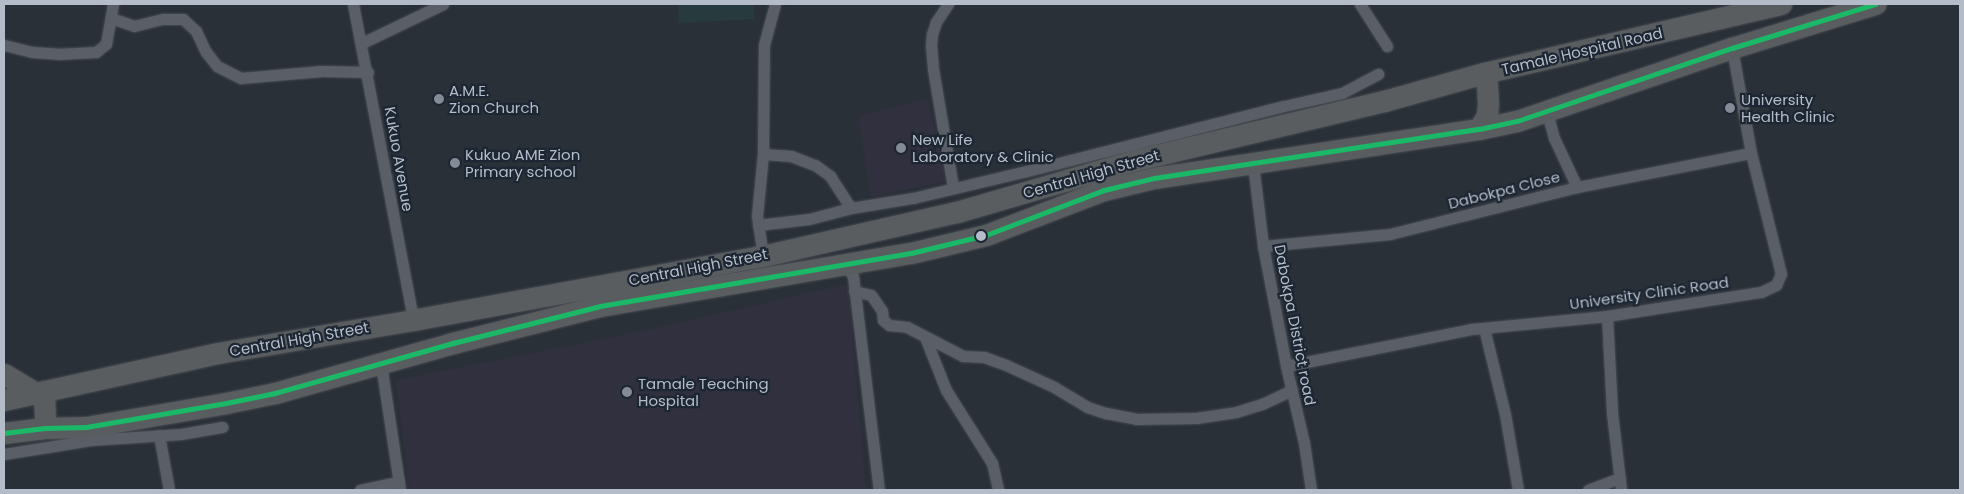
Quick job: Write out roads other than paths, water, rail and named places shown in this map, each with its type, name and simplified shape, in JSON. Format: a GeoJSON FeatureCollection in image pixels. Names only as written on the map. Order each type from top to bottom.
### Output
{"type":"FeatureCollection","features":[{"type":"Feature","properties":{"kind":"highway","name":"Tamale Hospital Road"},"geometry":{"type":"LineString","coordinates":[[1384,102],[1484,73],[1781,4]]}},
{"type":"Feature","properties":{"kind":"highway","name":"Central High Street"},"geometry":{"type":"LineString","coordinates":[[4,433],[45,428],[86,427],[216,405],[275,393],[453,343],[600,306],[911,253],[986,235],[1104,190],[1154,178],[1479,129],[1547,112],[1732,48],[1875,4]]}},
{"type":"Feature","properties":{"kind":"highway"},"geometry":{"type":"LineString","coordinates":[[1479,129],[1487,115],[1488,104],[1484,73]]}},
{"type":"Feature","properties":{"kind":"highway","name":"Central High Street"},"geometry":{"type":"LineString","coordinates":[[4,400],[218,353],[413,320],[762,256],[918,221],[990,203],[1136,160],[1384,102]]}},
{"type":"Feature","properties":{"kind":"highway"},"geometry":{"type":"LineString","coordinates":[[986,235],[990,203]]}},
{"type":"Feature","properties":{"kind":"highway"},"geometry":{"type":"LineString","coordinates":[[4,374],[40,392],[45,428]]}},
{"type":"Feature","properties":{"kind":"street"},"geometry":{"type":"LineString","coordinates":[[4,45],[32,52],[96,52],[106,44],[113,4]]}},
{"type":"Feature","properties":{"kind":"street","name":"Kukuo Avenue"},"geometry":{"type":"LineString","coordinates":[[353,4],[368,72],[413,320]]}},
{"type":"Feature","properties":{"kind":"street"},"geometry":{"type":"LineString","coordinates":[[362,43],[443,4]]}},
{"type":"Feature","properties":{"kind":"street"},"geometry":{"type":"LineString","coordinates":[[762,256],[758,225],[762,154],[764,44],[775,4]]}},
{"type":"Feature","properties":{"kind":"street"},"geometry":{"type":"LineString","coordinates":[[948,4],[936,22],[931,44],[933,70],[953,187]]}},
{"type":"Feature","properties":{"kind":"street"},"geometry":{"type":"LineString","coordinates":[[1360,4],[1387,46]]}},
{"type":"Feature","properties":{"kind":"street"},"geometry":{"type":"LineString","coordinates":[[111,18],[134,26],[163,19],[183,19],[196,31],[206,52],[216,66],[241,78],[322,71],[368,72]]}},
{"type":"Feature","properties":{"kind":"street","name":"University Clinic Road"},"geometry":{"type":"LineString","coordinates":[[1286,366],[1484,328],[1607,316],[1761,292],[1776,285],[1780,274],[1751,153],[1732,48]]}},
{"type":"Feature","properties":{"kind":"street"},"geometry":{"type":"LineString","coordinates":[[758,225],[809,219],[851,208],[913,198],[1342,93],[1378,74]]}},
{"type":"Feature","properties":{"kind":"street"},"geometry":{"type":"LineString","coordinates":[[1547,112],[1554,138],[1577,188]]}},
{"type":"Feature","properties":{"kind":"street","name":"Dabokpa Close"},"geometry":{"type":"LineString","coordinates":[[1263,246],[1390,234],[1577,188],[1751,153]]}},
{"type":"Feature","properties":{"kind":"street"},"geometry":{"type":"LineString","coordinates":[[762,154],[791,156],[815,165],[830,176],[851,208]]}},
{"type":"Feature","properties":{"kind":"street","name":"Dabokpa District road"},"geometry":{"type":"LineString","coordinates":[[1253,164],[1263,246],[1286,366],[1304,443],[1311,490]]}},
{"type":"Feature","properties":{"kind":"street"},"geometry":{"type":"LineString","coordinates":[[913,198],[918,221]]}},
{"type":"Feature","properties":{"kind":"street"},"geometry":{"type":"LineString","coordinates":[[845,264],[853,276],[879,490]]}},
{"type":"Feature","properties":{"kind":"street"},"geometry":{"type":"LineString","coordinates":[[854,291],[871,295],[882,311],[883,320],[889,325],[907,327],[963,356],[984,357],[1006,365],[1054,388],[1087,407],[1136,419],[1196,418],[1236,412],[1262,404],[1292,390]]}},
{"type":"Feature","properties":{"kind":"street"},"geometry":{"type":"LineString","coordinates":[[1607,316],[1612,413],[1621,490]]}},
{"type":"Feature","properties":{"kind":"street"},"geometry":{"type":"LineString","coordinates":[[1484,328],[1505,414],[1518,490]]}},
{"type":"Feature","properties":{"kind":"street"},"geometry":{"type":"LineString","coordinates":[[925,337],[946,390],[992,463],[998,490]]}},
{"type":"Feature","properties":{"kind":"street"},"geometry":{"type":"LineString","coordinates":[[360,490],[399,486],[380,364]]}},
{"type":"Feature","properties":{"kind":"street"},"geometry":{"type":"LineString","coordinates":[[4,454],[91,440],[134,435],[160,435],[222,427]]}},
{"type":"Feature","properties":{"kind":"street"},"geometry":{"type":"LineString","coordinates":[[160,435],[169,490]]}},
{"type":"Feature","properties":{"kind":"street"},"geometry":{"type":"LineString","coordinates":[[1588,490],[1620,478]]}},
{"type":"Feature","properties":{"kind":"place","name":"A.M.E. Zion Church"},"geometry":{"type":"Point","coordinates":[439,99]}},
{"type":"Feature","properties":{"kind":"place","name":"University Health Clinic"},"geometry":{"type":"Point","coordinates":[1730,108]}},
{"type":"Feature","properties":{"kind":"place","name":"New Life Laboratory & Clinic"},"geometry":{"type":"Point","coordinates":[901,148]}},
{"type":"Feature","properties":{"kind":"place","name":"Kukuo AME Zion Primary school"},"geometry":{"type":"Point","coordinates":[455,163]}},
{"type":"Feature","properties":{"kind":"place","name":"Tamale Teaching Hospital"},"geometry":{"type":"Point","coordinates":[627,392]}}]}
